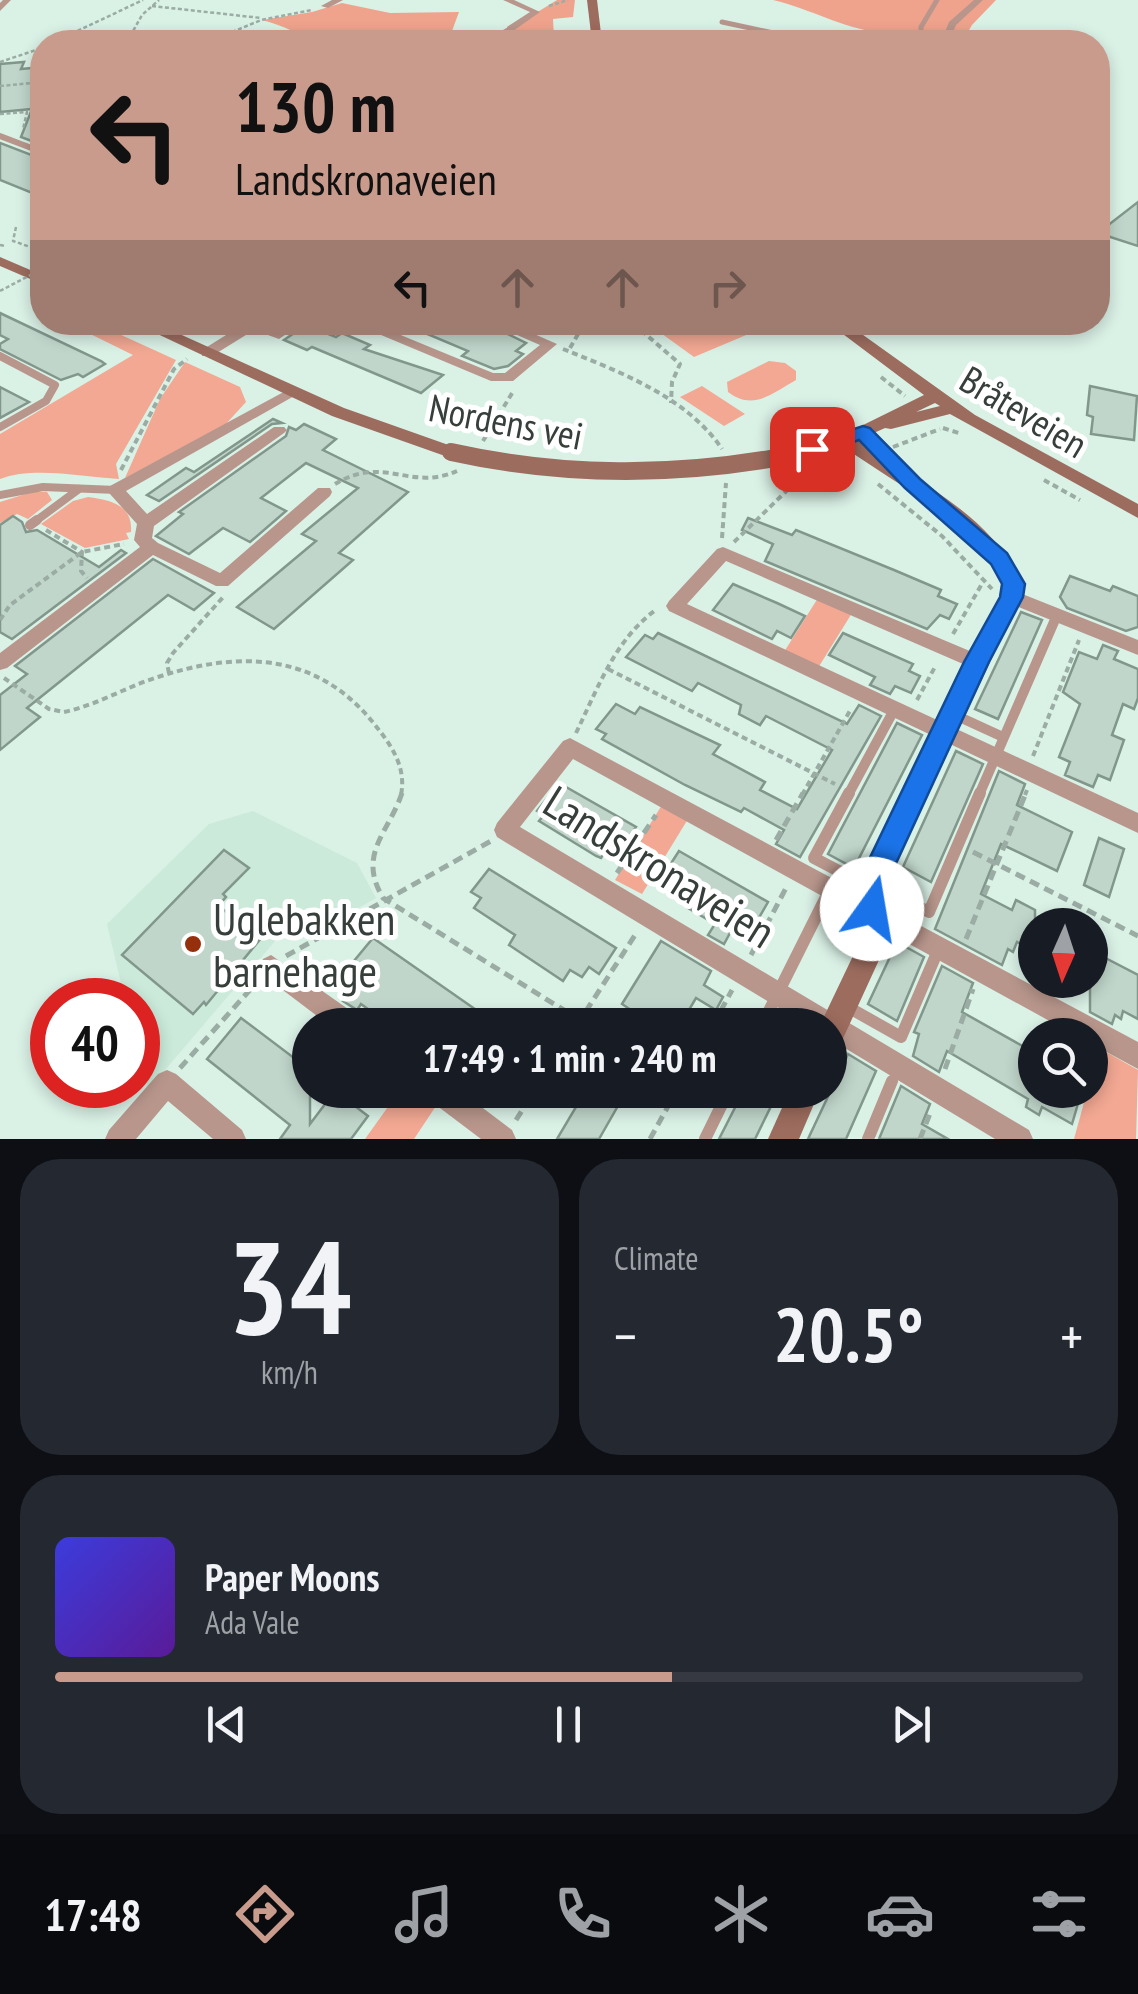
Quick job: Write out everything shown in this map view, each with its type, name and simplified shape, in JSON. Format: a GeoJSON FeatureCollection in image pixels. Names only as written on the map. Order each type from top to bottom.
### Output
{"type":"FeatureCollection","features":[{"type":"Feature","properties":{"kind":"street"},"geometry":{"type":"LineString","coordinates":[[0,8],[7,0]]}},
{"type":"Feature","properties":{"kind":"street"},"geometry":{"type":"LineString","coordinates":[[325,6],[339,0]]}},
{"type":"Feature","properties":{"kind":"street"},"geometry":{"type":"LineString","coordinates":[[507,0],[536,12],[510,29]]}},
{"type":"Feature","properties":{"kind":"street"},"geometry":{"type":"LineString","coordinates":[[592,0],[596,30]]}},
{"type":"Feature","properties":{"kind":"street"},"geometry":{"type":"LineString","coordinates":[[949,30],[979,0]]}},
{"type":"Feature","properties":{"kind":"street"},"geometry":{"type":"LineString","coordinates":[[3,250],[30,271]]}},
{"type":"Feature","properties":{"kind":"street","name":"Nordens vei"},"geometry":{"type":"LineString","coordinates":[[167,335],[291,392],[396,434],[451,452],[522,467],[606,474],[690,471],[787,456],[952,408]]}},
{"type":"Feature","properties":{"kind":"street"},"geometry":{"type":"LineString","coordinates":[[207,353],[237,335]]}},
{"type":"Feature","properties":{"kind":"street"},"geometry":{"type":"LineString","coordinates":[[388,335],[491,377],[508,378],[550,344],[527,335]]}},
{"type":"Feature","properties":{"kind":"street","name":"Bråteveien"},"geometry":{"type":"LineString","coordinates":[[852,335],[952,408],[1138,512]]}},
{"type":"Feature","properties":{"kind":"street"},"geometry":{"type":"LineString","coordinates":[[291,392],[116,490],[147,537],[222,580],[324,492]]}},
{"type":"Feature","properties":{"kind":"street","name":"Nordens vei"},"geometry":{"type":"LineString","coordinates":[[862,432],[934,396]]}},
{"type":"Feature","properties":{"kind":"street"},"geometry":{"type":"LineString","coordinates":[[0,664],[96,589],[147,537],[279,430]]}},
{"type":"Feature","properties":{"kind":"street"},"geometry":{"type":"LineString","coordinates":[[843,1008],[865,960],[873,894],[977,662],[1012,597],[1011,576],[999,558],[912,484],[862,432]]}},
{"type":"Feature","properties":{"kind":"street"},"geometry":{"type":"LineString","coordinates":[[977,662],[723,553],[675,606],[894,710],[949,723],[999,747],[1030,773],[1138,824]]}},
{"type":"Feature","properties":{"kind":"street"},"geometry":{"type":"LineString","coordinates":[[1012,597],[1138,648]]}},
{"type":"Feature","properties":{"kind":"street","name":"Landskronaveien"},"geometry":{"type":"LineString","coordinates":[[809,1008],[505,830],[570,746],[832,887],[873,894],[960,958],[1138,1056]]}},
{"type":"Feature","properties":{"kind":"street"},"geometry":{"type":"LineString","coordinates":[[271,967],[326,1008]]}},
{"type":"Feature","properties":{"kind":"street","name":"Landskronaveien"},"geometry":{"type":"LineString","coordinates":[[847,1029],[1020,1139]]}},
{"type":"Feature","properties":{"kind":"street"},"geometry":{"type":"LineString","coordinates":[[118,1139],[167,1083],[234,1139]]}},
{"type":"Feature","properties":{"kind":"street"},"geometry":{"type":"LineString","coordinates":[[469,1108],[509,1131]]}},
{"type":"Feature","properties":{"kind":"street"},"geometry":{"type":"LineString","coordinates":[[783,1139],[797,1108]]}},
{"type":"Feature","properties":{"kind":"lane"},"geometry":{"type":"LineString","coordinates":[[921,30],[937,0]]}},
{"type":"Feature","properties":{"kind":"lane"},"geometry":{"type":"LineString","coordinates":[[722,22],[760,30]]}},
{"type":"Feature","properties":{"kind":"lane"},"geometry":{"type":"LineString","coordinates":[[0,136],[30,147]]}},
{"type":"Feature","properties":{"kind":"lane"},"geometry":{"type":"LineString","coordinates":[[0,356],[55,386],[46,401],[0,427]]}},
{"type":"Feature","properties":{"kind":"lane"},"geometry":{"type":"LineString","coordinates":[[0,495],[34,484],[116,490]]}},
{"type":"Feature","properties":{"kind":"lane"},"geometry":{"type":"LineString","coordinates":[[32,524],[79,490]]}},
{"type":"Feature","properties":{"kind":"lane"},"geometry":{"type":"LineString","coordinates":[[894,710],[814,858],[873,894],[929,912],[1056,615]]}},
{"type":"Feature","properties":{"kind":"lane"},"geometry":{"type":"LineString","coordinates":[[770,1008],[832,887]]}},
{"type":"Feature","properties":{"kind":"lane"},"geometry":{"type":"LineString","coordinates":[[847,1025],[900,1037],[960,958]]}},
{"type":"Feature","properties":{"kind":"lane"},"geometry":{"type":"LineString","coordinates":[[868,1139],[892,1081]]}},
{"type":"Feature","properties":{"kind":"lane"},"geometry":{"type":"LineString","coordinates":[[705,1139],[720,1108]]}},
{"type":"Feature","properties":{"kind":"path"},"geometry":{"type":"LineString","coordinates":[[79,30],[143,0]]}},
{"type":"Feature","properties":{"kind":"path"},"geometry":{"type":"LineString","coordinates":[[134,30],[142,15],[159,0]]}},
{"type":"Feature","properties":{"kind":"path"},"geometry":{"type":"LineString","coordinates":[[532,8],[568,0]]}},
{"type":"Feature","properties":{"kind":"path"},"geometry":{"type":"LineString","coordinates":[[152,6],[265,19]]}},
{"type":"Feature","properties":{"kind":"path"},"geometry":{"type":"LineString","coordinates":[[238,30],[265,19],[325,6]]}},
{"type":"Feature","properties":{"kind":"path"},"geometry":{"type":"LineString","coordinates":[[0,62],[30,52]]}},
{"type":"Feature","properties":{"kind":"path"},"geometry":{"type":"LineString","coordinates":[[0,86],[30,83]]}},
{"type":"Feature","properties":{"kind":"path"},"geometry":{"type":"LineString","coordinates":[[0,114],[26,112],[22,128],[25,130]]}},
{"type":"Feature","properties":{"kind":"path"},"geometry":{"type":"LineString","coordinates":[[3,250],[13,241],[16,226]]}},
{"type":"Feature","properties":{"kind":"path"},"geometry":{"type":"LineString","coordinates":[[13,241],[30,247]]}},
{"type":"Feature","properties":{"kind":"path"},"geometry":{"type":"LineString","coordinates":[[0,291],[30,275]]}},
{"type":"Feature","properties":{"kind":"path"},"geometry":{"type":"LineString","coordinates":[[577,335],[568,350],[671,403],[712,433],[724,460]]}},
{"type":"Feature","properties":{"kind":"path"},"geometry":{"type":"LineString","coordinates":[[647,335],[680,364],[672,382],[671,403]]}},
{"type":"Feature","properties":{"kind":"path"},"geometry":{"type":"LineString","coordinates":[[116,490],[122,466],[155,402],[174,369],[187,359]]}},
{"type":"Feature","properties":{"kind":"path"},"geometry":{"type":"LineString","coordinates":[[892,447],[943,428]]}},
{"type":"Feature","properties":{"kind":"path"},"geometry":{"type":"LineString","coordinates":[[723,553],[810,468]]}},
{"type":"Feature","properties":{"kind":"path"},"geometry":{"type":"LineString","coordinates":[[723,553],[726,476]]}},
{"type":"Feature","properties":{"kind":"path"},"geometry":{"type":"LineString","coordinates":[[875,482],[942,536],[988,587],[1012,597]]}},
{"type":"Feature","properties":{"kind":"path"},"geometry":{"type":"LineString","coordinates":[[32,524],[82,552]]}},
{"type":"Feature","properties":{"kind":"path"},"geometry":{"type":"LineString","coordinates":[[0,620],[10,606],[82,552],[147,537]]}},
{"type":"Feature","properties":{"kind":"path"},"geometry":{"type":"LineString","coordinates":[[82,552],[81,572],[96,589]]}},
{"type":"Feature","properties":{"kind":"path"},"geometry":{"type":"LineString","coordinates":[[169,673],[167,663],[173,653],[225,596],[222,580]]}},
{"type":"Feature","properties":{"kind":"path"},"geometry":{"type":"LineString","coordinates":[[570,746],[608,669],[649,614],[675,606]]}},
{"type":"Feature","properties":{"kind":"path"},"geometry":{"type":"LineString","coordinates":[[920,1139],[936,1098],[960,958],[1084,626]]}},
{"type":"Feature","properties":{"kind":"path"},"geometry":{"type":"LineString","coordinates":[[0,675],[48,708],[64,712],[169,673],[237,666],[306,669],[328,680],[360,706],[400,759],[403,782],[369,866],[373,885],[383,898],[557,1008]]}},
{"type":"Feature","properties":{"kind":"path"},"geometry":{"type":"LineString","coordinates":[[608,669],[851,791]]}},
{"type":"Feature","properties":{"kind":"path"},"geometry":{"type":"LineString","coordinates":[[769,853],[860,694]]}},
{"type":"Feature","properties":{"kind":"path"},"geometry":{"type":"LineString","coordinates":[[606,890],[667,798]]}},
{"type":"Feature","properties":{"kind":"path"},"geometry":{"type":"LineString","coordinates":[[167,1083],[271,967],[383,898],[466,858],[505,830]]}},
{"type":"Feature","properties":{"kind":"path"},"geometry":{"type":"LineString","coordinates":[[960,844],[1138,936]]}},
{"type":"Feature","properties":{"kind":"path"},"geometry":{"type":"LineString","coordinates":[[722,1008],[797,868]]}},
{"type":"Feature","properties":{"kind":"path"},"geometry":{"type":"LineString","coordinates":[[588,1008],[648,915]]}},
{"type":"Feature","properties":{"kind":"path"},"geometry":{"type":"LineString","coordinates":[[509,1131],[524,1108]]}},
{"type":"Feature","properties":{"kind":"path"},"geometry":{"type":"LineString","coordinates":[[650,1139],[667,1108]]}},
{"type":"Feature","properties":{"kind":"shaded area"},"geometry":{"type":"Polygon","coordinates":[[[557,0],[575,0],[573,17],[553,19],[554,30],[509,30],[557,0]]]}},
{"type":"Feature","properties":{"kind":"shaded area"},"geometry":{"type":"Polygon","coordinates":[[[773,0],[996,0],[969,30],[867,30],[773,0]]]}},
{"type":"Feature","properties":{"kind":"shaded area"},"geometry":{"type":"Polygon","coordinates":[[[342,3],[390,13],[459,12],[452,30],[290,30],[262,20],[342,3]]]}},
{"type":"Feature","properties":{"kind":"shaded area"},"geometry":{"type":"Polygon","coordinates":[[[92,335],[121,335],[176,360],[116,464],[119,479],[28,473],[0,479],[0,434],[133,355],[92,335]]]}},
{"type":"Feature","properties":{"kind":"shaded area"},"geometry":{"type":"Polygon","coordinates":[[[664,335],[746,335],[694,357],[664,335]]]}},
{"type":"Feature","properties":{"kind":"shaded area"},"geometry":{"type":"Polygon","coordinates":[[[769,361],[785,363],[796,371],[796,380],[754,400],[737,398],[728,392],[727,382],[769,361]]]}},
{"type":"Feature","properties":{"kind":"shaded area"},"geometry":{"type":"Polygon","coordinates":[[[185,362],[240,387],[246,402],[225,425],[125,478],[160,399],[185,362]]]}},
{"type":"Feature","properties":{"kind":"shaded area"},"geometry":{"type":"Polygon","coordinates":[[[702,386],[745,414],[724,426],[680,397],[702,386]]]}},
{"type":"Feature","properties":{"kind":"shaded area"},"geometry":{"type":"Polygon","coordinates":[[[32,492],[47,492],[52,500],[28,519],[17,514],[0,523],[0,502],[32,492]]]}},
{"type":"Feature","properties":{"kind":"shaded area"},"geometry":{"type":"Polygon","coordinates":[[[88,497],[112,502],[124,510],[131,523],[131,532],[126,533],[129,539],[85,548],[41,524],[73,501],[88,497]]]}},
{"type":"Feature","properties":{"kind":"shaded area"},"geometry":{"type":"Polygon","coordinates":[[[818,598],[852,613],[818,668],[784,652],[818,598]]]}},
{"type":"Feature","properties":{"kind":"shaded area"},"geometry":{"type":"Polygon","coordinates":[[[662,805],[688,819],[642,894],[615,880],[662,805]]]}},
{"type":"Feature","properties":{"kind":"shaded area","name":"Uglebakken barnehage"},"geometry":{"type":"Polygon","coordinates":[[[253,811],[357,863],[376,898],[311,935],[287,927],[160,1076],[160,978],[120,978],[107,924],[209,824],[253,811]]]}},
{"type":"Feature","properties":{"kind":"shaded area"},"geometry":{"type":"Polygon","coordinates":[[[1108,1053],[1138,1070],[1136,1139],[1074,1139],[1083,1108],[1108,1108],[1108,1053]]]}},
{"type":"Feature","properties":{"kind":"shaded area"},"geometry":{"type":"Polygon","coordinates":[[[387,1108],[435,1108],[414,1139],[365,1139],[387,1108]]]}},
{"type":"Feature","properties":{"kind":"building"},"geometry":{"type":"Polygon","coordinates":[[[24,62],[21,69],[30,68],[30,109],[0,112],[0,64],[24,62]]]}},
{"type":"Feature","properties":{"kind":"building"},"geometry":{"type":"Polygon","coordinates":[[[30,114],[30,140],[21,137],[30,114]]]}},
{"type":"Feature","properties":{"kind":"building"},"geometry":{"type":"Polygon","coordinates":[[[0,143],[30,154],[30,192],[0,180],[0,143]]]}},
{"type":"Feature","properties":{"kind":"building"},"geometry":{"type":"Polygon","coordinates":[[[1138,202],[1138,246],[1110,237],[1110,224],[1138,202]]]}},
{"type":"Feature","properties":{"kind":"building"},"geometry":{"type":"Polygon","coordinates":[[[0,313],[30,327],[30,335],[46,335],[105,364],[83,377],[78,374],[61,380],[0,349],[0,344],[8,339],[0,335],[0,313]]]}},
{"type":"Feature","properties":{"kind":"building"},"geometry":{"type":"Polygon","coordinates":[[[291,335],[347,335],[370,345],[364,349],[443,375],[421,393],[312,347],[307,350],[284,340],[291,335]]]}},
{"type":"Feature","properties":{"kind":"building"},"geometry":{"type":"Polygon","coordinates":[[[430,335],[510,335],[526,343],[516,351],[523,354],[508,366],[494,369],[462,356],[468,351],[430,335]]]}},
{"type":"Feature","properties":{"kind":"building"},"geometry":{"type":"Polygon","coordinates":[[[1090,386],[1137,396],[1134,440],[1091,434],[1093,417],[1087,415],[1090,386]]]}},
{"type":"Feature","properties":{"kind":"building"},"geometry":{"type":"Polygon","coordinates":[[[0,387],[29,402],[0,418],[0,387]]]}},
{"type":"Feature","properties":{"kind":"building"},"geometry":{"type":"Polygon","coordinates":[[[273,419],[282,423],[272,424],[159,501],[147,495],[186,468],[194,472],[273,419]]]}},
{"type":"Feature","properties":{"kind":"building"},"geometry":{"type":"Polygon","coordinates":[[[304,424],[336,439],[323,450],[408,492],[339,553],[353,560],[274,629],[237,607],[316,541],[302,534],[358,488],[306,463],[261,498],[286,511],[250,542],[223,528],[189,554],[156,536],[183,514],[179,512],[286,436],[289,427],[296,430],[304,424]]]}},
{"type":"Feature","properties":{"kind":"building"},"geometry":{"type":"Polygon","coordinates":[[[13,516],[22,522],[26,532],[37,530],[99,567],[121,550],[126,553],[12,639],[0,632],[0,525],[13,516]]]}},
{"type":"Feature","properties":{"kind":"building"},"geometry":{"type":"Polygon","coordinates":[[[748,518],[792,535],[796,530],[894,570],[941,590],[938,596],[957,604],[949,619],[940,615],[927,629],[765,561],[773,544],[742,530],[748,518]]]}},
{"type":"Feature","properties":{"kind":"building"},"geometry":{"type":"Polygon","coordinates":[[[153,559],[214,593],[194,610],[168,595],[27,708],[40,717],[0,750],[0,695],[27,674],[15,666],[153,559]]]}},
{"type":"Feature","properties":{"kind":"building"},"geometry":{"type":"Polygon","coordinates":[[[1070,576],[1110,591],[1113,586],[1138,596],[1138,627],[1126,631],[1067,608],[1060,597],[1070,576]]]}},
{"type":"Feature","properties":{"kind":"building"},"geometry":{"type":"Polygon","coordinates":[[[733,584],[805,616],[791,638],[777,631],[772,639],[713,610],[733,584]]]}},
{"type":"Feature","properties":{"kind":"building"},"geometry":{"type":"Polygon","coordinates":[[[1021,612],[1042,620],[998,719],[975,709],[1021,612]]]}},
{"type":"Feature","properties":{"kind":"building"},"geometry":{"type":"Polygon","coordinates":[[[658,633],[847,724],[859,705],[881,716],[800,857],[776,844],[784,830],[744,808],[741,812],[685,785],[602,739],[606,734],[596,729],[616,704],[635,714],[640,707],[720,745],[713,754],[765,782],[760,790],[797,809],[832,750],[766,716],[760,725],[739,714],[741,705],[698,683],[692,691],[626,657],[645,635],[653,639],[658,633]]]}},
{"type":"Feature","properties":{"kind":"building"},"geometry":{"type":"Polygon","coordinates":[[[843,633],[913,664],[909,671],[920,676],[911,693],[895,686],[890,694],[870,685],[875,677],[829,655],[843,633]]]}},
{"type":"Feature","properties":{"kind":"building"},"geometry":{"type":"Polygon","coordinates":[[[1103,645],[1118,651],[1114,659],[1138,669],[1138,698],[1134,709],[1123,704],[1112,735],[1124,740],[1110,780],[1098,775],[1093,787],[1065,775],[1070,762],[1059,757],[1080,704],[1063,692],[1079,652],[1097,659],[1103,645]]]}},
{"type":"Feature","properties":{"kind":"building"},"geometry":{"type":"Polygon","coordinates":[[[897,723],[922,735],[854,868],[828,854],[897,723]]]}},
{"type":"Feature","properties":{"kind":"building"},"geometry":{"type":"Polygon","coordinates":[[[956,751],[983,764],[931,882],[903,867],[956,751]]]}},
{"type":"Feature","properties":{"kind":"building"},"geometry":{"type":"Polygon","coordinates":[[[999,771],[1025,784],[1017,805],[1072,832],[1057,871],[1001,844],[981,894],[1012,910],[1016,900],[1031,908],[1018,908],[1018,942],[1013,952],[1008,949],[1002,965],[935,929],[999,771]]]}},
{"type":"Feature","properties":{"kind":"building"},"geometry":{"type":"Polygon","coordinates":[[[559,783],[636,827],[621,848],[611,843],[601,858],[539,821],[544,815],[537,811],[559,783]]]}},
{"type":"Feature","properties":{"kind":"building"},"geometry":{"type":"Polygon","coordinates":[[[1099,838],[1124,849],[1109,897],[1084,885],[1099,838]]]}},
{"type":"Feature","properties":{"kind":"building"},"geometry":{"type":"Polygon","coordinates":[[[224,850],[249,868],[223,894],[226,897],[218,906],[262,937],[206,1005],[204,1002],[193,1014],[160,987],[160,978],[150,978],[122,955],[224,850]]]}},
{"type":"Feature","properties":{"kind":"building"},"geometry":{"type":"Polygon","coordinates":[[[679,851],[768,902],[749,935],[738,929],[734,936],[730,933],[724,944],[708,935],[715,924],[688,908],[691,901],[659,882],[679,851]]]}},
{"type":"Feature","properties":{"kind":"building"},"geometry":{"type":"Polygon","coordinates":[[[489,869],[616,948],[599,974],[589,967],[582,977],[570,970],[563,981],[509,945],[515,935],[474,908],[481,898],[471,892],[489,869]]]}},
{"type":"Feature","properties":{"kind":"building"},"geometry":{"type":"Polygon","coordinates":[[[373,938],[473,1008],[367,1008],[361,1004],[354,1008],[343,1001],[354,981],[344,973],[373,938]]]}},
{"type":"Feature","properties":{"kind":"building"},"geometry":{"type":"Polygon","coordinates":[[[661,941],[711,971],[704,985],[723,997],[717,1008],[696,998],[690,1008],[628,1008],[622,1004],[661,941]]]}},
{"type":"Feature","properties":{"kind":"building"},"geometry":{"type":"Polygon","coordinates":[[[897,942],[924,957],[897,1021],[868,1004],[897,942]]]}},
{"type":"Feature","properties":{"kind":"building"},"geometry":{"type":"Polygon","coordinates":[[[1108,959],[1138,975],[1138,1019],[1123,1011],[1121,1019],[1115,1015],[1112,1024],[1108,1018],[1090,1012],[1090,998],[1108,998],[1108,959]]]}},
{"type":"Feature","properties":{"kind":"building"},"geometry":{"type":"Polygon","coordinates":[[[942,966],[973,983],[962,1012],[1018,1043],[1018,1093],[947,1051],[939,1072],[913,1056],[919,1034],[914,1032],[942,966]]]}},
{"type":"Feature","properties":{"kind":"building"},"geometry":{"type":"Polygon","coordinates":[[[241,1018],[292,1056],[292,1108],[310,1108],[310,1124],[322,1108],[357,1108],[368,1116],[351,1139],[280,1139],[290,1125],[207,1059],[241,1018]]]}},
{"type":"Feature","properties":{"kind":"building"},"geometry":{"type":"Polygon","coordinates":[[[847,1056],[876,1071],[846,1139],[808,1139],[823,1108],[847,1108],[847,1056]]]}},
{"type":"Feature","properties":{"kind":"building"},"geometry":{"type":"Polygon","coordinates":[[[901,1086],[930,1104],[922,1124],[948,1139],[879,1139],[901,1086]]]}},
{"type":"Feature","properties":{"kind":"building"},"geometry":{"type":"Polygon","coordinates":[[[575,1108],[617,1108],[599,1139],[557,1139],[575,1108]]]}},
{"type":"Feature","properties":{"kind":"building"},"geometry":{"type":"Polygon","coordinates":[[[735,1108],[770,1108],[755,1139],[719,1139],[735,1108]]]}},
{"type":"Feature","properties":{"kind":"building"},"geometry":{"type":"Polygon","coordinates":[[[1044,1108],[1077,1108],[1072,1124],[1044,1108]]]}},
{"type":"Feature","properties":{"kind":"place","name":"Uglebakken barnehage"},"geometry":{"type":"Point","coordinates":[193,944]}},
{"type":"Feature","properties":{"kind":"route"},"geometry":{"type":"LineString","coordinates":[[812,449],[863,432],[912,484],[999,558],[1011,576],[1014,590],[879,870],[872,909]]}}]}
